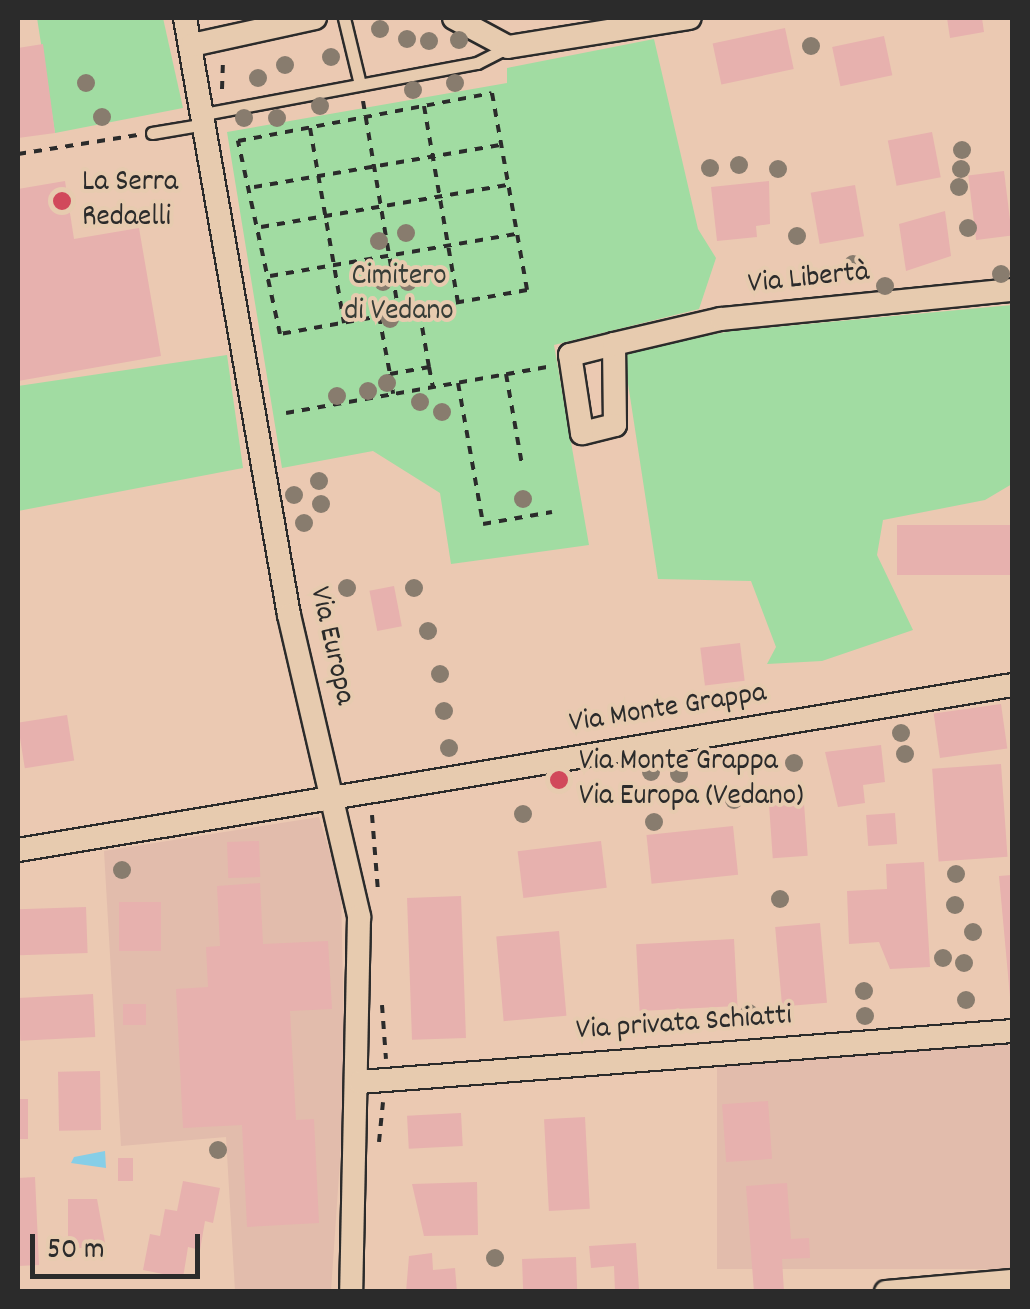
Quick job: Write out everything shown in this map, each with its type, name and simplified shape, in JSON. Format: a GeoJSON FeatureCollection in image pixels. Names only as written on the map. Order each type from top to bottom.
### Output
{"type":"FeatureCollection","features":[{"type":"Feature","properties":{"kind":"street","name":"Via Europa"},"geometry":{"type":"LineString","coordinates":[[186,18],[290,615],[359,917],[360,1082],[351,1292]]}},
{"type":"Feature","properties":{"kind":"street"},"geometry":{"type":"LineString","coordinates":[[192,45],[314,18]]}},
{"type":"Feature","properties":{"kind":"street"},"geometry":{"type":"LineString","coordinates":[[454,18],[508,46],[677,19]]}},
{"type":"Feature","properties":{"kind":"street","name":"Via Libertà"},"geometry":{"type":"LineString","coordinates":[[614,344],[721,318],[1012,290]]}},
{"type":"Feature","properties":{"kind":"street","name":"Via Monte Grappa"},"geometry":{"type":"LineString","coordinates":[[18,850],[1012,684]]}},
{"type":"Feature","properties":{"kind":"street","name":"Via privata Schiatti"},"geometry":{"type":"LineString","coordinates":[[360,1082],[1012,1032]]}},
{"type":"Feature","properties":{"kind":"street"},"geometry":{"type":"LineString","coordinates":[[886,1292],[1012,1281]]}},
{"type":"Feature","properties":{"kind":"lane"},"geometry":{"type":"LineString","coordinates":[[344,18],[360,84]]}},
{"type":"Feature","properties":{"kind":"lane"},"geometry":{"type":"LineString","coordinates":[[152,133],[360,84],[477,63],[508,46]]}},
{"type":"Feature","properties":{"kind":"path"},"geometry":{"type":"LineString","coordinates":[[360,84],[399,313]]}},
{"type":"Feature","properties":{"kind":"path"},"geometry":{"type":"LineString","coordinates":[[254,188],[280,334],[527,290],[492,93],[424,106],[366,123],[238,140],[247,189],[501,146]]}},
{"type":"Feature","properties":{"kind":"path"},"geometry":{"type":"LineString","coordinates":[[424,106],[458,302]]}},
{"type":"Feature","properties":{"kind":"path"},"geometry":{"type":"LineString","coordinates":[[310,128],[344,322]]}},
{"type":"Feature","properties":{"kind":"path"},"geometry":{"type":"LineString","coordinates":[[18,154],[152,133]]}},
{"type":"Feature","properties":{"kind":"path"},"geometry":{"type":"LineString","coordinates":[[261,227],[508,185]]}},
{"type":"Feature","properties":{"kind":"path"},"geometry":{"type":"LineString","coordinates":[[270,276],[517,234]]}},
{"type":"Feature","properties":{"kind":"path"},"geometry":{"type":"LineString","coordinates":[[419,309],[433,388]]}},
{"type":"Feature","properties":{"kind":"path"},"geometry":{"type":"LineString","coordinates":[[380,316],[393,394]]}},
{"type":"Feature","properties":{"kind":"path"},"geometry":{"type":"LineString","coordinates":[[390,374],[429,367]]}},
{"type":"Feature","properties":{"kind":"path"},"geometry":{"type":"LineString","coordinates":[[286,413],[549,367]]}},
{"type":"Feature","properties":{"kind":"path"},"geometry":{"type":"LineString","coordinates":[[506,374],[522,465]]}},
{"type":"Feature","properties":{"kind":"path"},"geometry":{"type":"LineString","coordinates":[[458,383],[483,524],[552,512]]}},
{"type":"Feature","properties":{"kind":"shaded area"},"geometry":{"type":"Polygon","coordinates":[[[319,817],[341,888],[345,1087],[331,1291],[235,1291],[226,1137],[121,1146],[104,851],[319,817]]]}},
{"type":"Feature","properties":{"kind":"shaded area"},"geometry":{"type":"Polygon","coordinates":[[[717,1045],[1012,1045],[1012,1269],[717,1269],[717,1045]]]}},
{"type":"Feature","properties":{"kind":"green space"},"geometry":{"type":"Polygon","coordinates":[[[37,18],[163,18],[183,108],[55,133],[37,18]]]}},
{"type":"Feature","properties":{"kind":"green space","name":"Cimitero di Vedano"},"geometry":{"type":"Polygon","coordinates":[[[654,39],[698,229],[716,258],[699,309],[554,345],[589,545],[451,564],[440,493],[373,451],[282,468],[227,132],[507,83],[507,68],[654,39]]]}},
{"type":"Feature","properties":{"kind":"green space"},"geometry":{"type":"Polygon","coordinates":[[[1012,305],[1012,484],[985,500],[883,520],[877,555],[913,630],[822,661],[767,664],[776,647],[751,581],[658,579],[623,351],[732,331],[1012,305]]]}},
{"type":"Feature","properties":{"kind":"green space"},"geometry":{"type":"Polygon","coordinates":[[[227,355],[243,468],[18,511],[18,386],[227,355]]]}},
{"type":"Feature","properties":{"kind":"water"},"geometry":{"type":"Polygon","coordinates":[[[105,1151],[106,1168],[71,1163],[74,1157],[105,1151]]]}},
{"type":"Feature","properties":{"kind":"building"},"geometry":{"type":"Polygon","coordinates":[[[947,18],[982,18],[984,32],[950,38],[947,18]]]}},
{"type":"Feature","properties":{"kind":"building"},"geometry":{"type":"Polygon","coordinates":[[[785,28],[794,69],[721,84],[713,43],[785,28]]]}},
{"type":"Feature","properties":{"kind":"building"},"geometry":{"type":"Polygon","coordinates":[[[884,36],[892,75],[840,86],[832,47],[884,36]]]}},
{"type":"Feature","properties":{"kind":"building"},"geometry":{"type":"Polygon","coordinates":[[[43,44],[55,133],[18,138],[18,48],[43,44]]]}},
{"type":"Feature","properties":{"kind":"building"},"geometry":{"type":"Polygon","coordinates":[[[932,132],[941,177],[897,186],[888,141],[932,132]]]}},
{"type":"Feature","properties":{"kind":"building"},"geometry":{"type":"Polygon","coordinates":[[[1004,171],[1012,236],[976,240],[968,175],[1004,171]]]}},
{"type":"Feature","properties":{"kind":"building"},"geometry":{"type":"Polygon","coordinates":[[[65,181],[74,239],[139,228],[161,356],[18,381],[18,189],[65,181]]]}},
{"type":"Feature","properties":{"kind":"building"},"geometry":{"type":"Polygon","coordinates":[[[769,181],[770,224],[756,226],[757,237],[717,241],[711,187],[769,181]]]}},
{"type":"Feature","properties":{"kind":"building"},"geometry":{"type":"Polygon","coordinates":[[[855,185],[864,236],[820,244],[811,193],[855,185]]]}},
{"type":"Feature","properties":{"kind":"building"},"geometry":{"type":"Polygon","coordinates":[[[945,211],[951,256],[906,271],[899,224],[945,211]]]}},
{"type":"Feature","properties":{"kind":"building"},"geometry":{"type":"Polygon","coordinates":[[[897,525],[1012,525],[1012,575],[897,575],[897,525]]]}},
{"type":"Feature","properties":{"kind":"building"},"geometry":{"type":"Polygon","coordinates":[[[394,586],[402,626],[377,631],[369,591],[394,586]]]}},
{"type":"Feature","properties":{"kind":"building"},"geometry":{"type":"Polygon","coordinates":[[[740,643],[745,681],[705,686],[700,648],[740,643]]]}},
{"type":"Feature","properties":{"kind":"building"},"geometry":{"type":"Polygon","coordinates":[[[1001,704],[1007,749],[940,758],[934,713],[1001,704]]]}},
{"type":"Feature","properties":{"kind":"building"},"geometry":{"type":"Polygon","coordinates":[[[67,715],[74,760],[25,768],[18,723],[67,715]]]}},
{"type":"Feature","properties":{"kind":"building"},"geometry":{"type":"Polygon","coordinates":[[[881,745],[885,782],[863,785],[865,803],[838,807],[825,752],[881,745]]]}},
{"type":"Feature","properties":{"kind":"building"},"geometry":{"type":"Polygon","coordinates":[[[1001,764],[1007,857],[939,862],[932,769],[1001,764]]]}},
{"type":"Feature","properties":{"kind":"building"},"geometry":{"type":"Polygon","coordinates":[[[804,803],[808,856],[773,858],[769,805],[804,803]]]}},
{"type":"Feature","properties":{"kind":"building"},"geometry":{"type":"Polygon","coordinates":[[[895,813],[897,844],[868,846],[866,815],[895,813]]]}},
{"type":"Feature","properties":{"kind":"building"},"geometry":{"type":"Polygon","coordinates":[[[733,826],[738,875],[652,884],[646,835],[733,826]]]}},
{"type":"Feature","properties":{"kind":"building"},"geometry":{"type":"Polygon","coordinates":[[[259,841],[260,877],[228,878],[227,842],[259,841]]]}},
{"type":"Feature","properties":{"kind":"building"},"geometry":{"type":"Polygon","coordinates":[[[601,841],[607,888],[523,898],[518,851],[601,841]]]}},
{"type":"Feature","properties":{"kind":"building"},"geometry":{"type":"Polygon","coordinates":[[[924,862],[930,967],[890,969],[879,942],[849,944],[847,891],[887,889],[886,864],[924,862]]]}},
{"type":"Feature","properties":{"kind":"building"},"geometry":{"type":"Polygon","coordinates":[[[1012,875],[1012,997],[1010,997],[999,876],[1012,875]]]}},
{"type":"Feature","properties":{"kind":"building"},"geometry":{"type":"Polygon","coordinates":[[[260,883],[263,944],[328,941],[332,1009],[290,1011],[296,1120],[314,1119],[319,1223],[247,1227],[242,1125],[183,1128],[176,989],[208,987],[206,947],[220,946],[217,886],[260,883]]]}},
{"type":"Feature","properties":{"kind":"building"},"geometry":{"type":"Polygon","coordinates":[[[461,896],[466,1038],[412,1040],[407,898],[461,896]]]}},
{"type":"Feature","properties":{"kind":"building"},"geometry":{"type":"Polygon","coordinates":[[[119,902],[161,902],[161,951],[119,951],[119,902]]]}},
{"type":"Feature","properties":{"kind":"building"},"geometry":{"type":"Polygon","coordinates":[[[86,907],[88,953],[20,955],[18,909],[86,907]]]}},
{"type":"Feature","properties":{"kind":"building"},"geometry":{"type":"Polygon","coordinates":[[[820,923],[827,1003],[782,1007],[775,927],[820,923]]]}},
{"type":"Feature","properties":{"kind":"building"},"geometry":{"type":"Polygon","coordinates":[[[559,931],[566,1016],[504,1021],[496,936],[559,931]]]}},
{"type":"Feature","properties":{"kind":"building"},"geometry":{"type":"Polygon","coordinates":[[[734,939],[738,1006],[640,1011],[636,944],[734,939]]]}},
{"type":"Feature","properties":{"kind":"building"},"geometry":{"type":"Polygon","coordinates":[[[93,994],[95,1037],[20,1041],[18,998],[93,994]]]}},
{"type":"Feature","properties":{"kind":"building"},"geometry":{"type":"Polygon","coordinates":[[[123,1004],[146,1004],[146,1025],[123,1025],[123,1004]]]}},
{"type":"Feature","properties":{"kind":"building"},"geometry":{"type":"Polygon","coordinates":[[[100,1071],[101,1130],[59,1131],[58,1072],[100,1071]]]}},
{"type":"Feature","properties":{"kind":"building"},"geometry":{"type":"Polygon","coordinates":[[[18,1099],[28,1099],[28,1139],[18,1139],[18,1099]]]}},
{"type":"Feature","properties":{"kind":"building"},"geometry":{"type":"Polygon","coordinates":[[[768,1101],[772,1159],[726,1162],[722,1104],[768,1101]]]}},
{"type":"Feature","properties":{"kind":"building"},"geometry":{"type":"Polygon","coordinates":[[[461,1113],[463,1146],[409,1149],[407,1116],[461,1113]]]}},
{"type":"Feature","properties":{"kind":"building"},"geometry":{"type":"Polygon","coordinates":[[[585,1117],[590,1209],[549,1211],[544,1119],[585,1117]]]}},
{"type":"Feature","properties":{"kind":"building"},"geometry":{"type":"Polygon","coordinates":[[[118,1158],[133,1158],[133,1181],[118,1181],[118,1158]]]}},
{"type":"Feature","properties":{"kind":"building"},"geometry":{"type":"Polygon","coordinates":[[[35,1177],[39,1265],[18,1266],[18,1178],[35,1177]]]}},
{"type":"Feature","properties":{"kind":"building"},"geometry":{"type":"Polygon","coordinates":[[[183,1181],[220,1188],[213,1223],[205,1221],[200,1250],[188,1247],[183,1278],[143,1270],[150,1234],[160,1236],[165,1209],[177,1211],[183,1181]]]}},
{"type":"Feature","properties":{"kind":"building"},"geometry":{"type":"Polygon","coordinates":[[[477,1182],[478,1235],[424,1236],[412,1184],[477,1182]]]}},
{"type":"Feature","properties":{"kind":"building"},"geometry":{"type":"Polygon","coordinates":[[[787,1183],[791,1239],[809,1238],[810,1258],[782,1259],[784,1292],[754,1292],[746,1186],[787,1183]]]}},
{"type":"Feature","properties":{"kind":"building"},"geometry":{"type":"Polygon","coordinates":[[[68,1199],[97,1199],[106,1248],[68,1248],[68,1199]]]}},
{"type":"Feature","properties":{"kind":"building"},"geometry":{"type":"Polygon","coordinates":[[[636,1243],[639,1289],[615,1291],[614,1266],[591,1268],[589,1246],[636,1243]]]}},
{"type":"Feature","properties":{"kind":"building"},"geometry":{"type":"Polygon","coordinates":[[[432,1253],[433,1270],[455,1268],[457,1292],[406,1292],[409,1256],[432,1253]]]}},
{"type":"Feature","properties":{"kind":"building"},"geometry":{"type":"Polygon","coordinates":[[[576,1257],[577,1292],[523,1292],[522,1259],[576,1257]]]}},
{"type":"Feature","properties":{"kind":"place","name":"La Serra Redaelli"},"geometry":{"type":"Point","coordinates":[62,201]}},
{"type":"Feature","properties":{"kind":"place","name":"Via Monte Grappa Via Europa (Vedano)"},"geometry":{"type":"Point","coordinates":[559,780]}}]}
